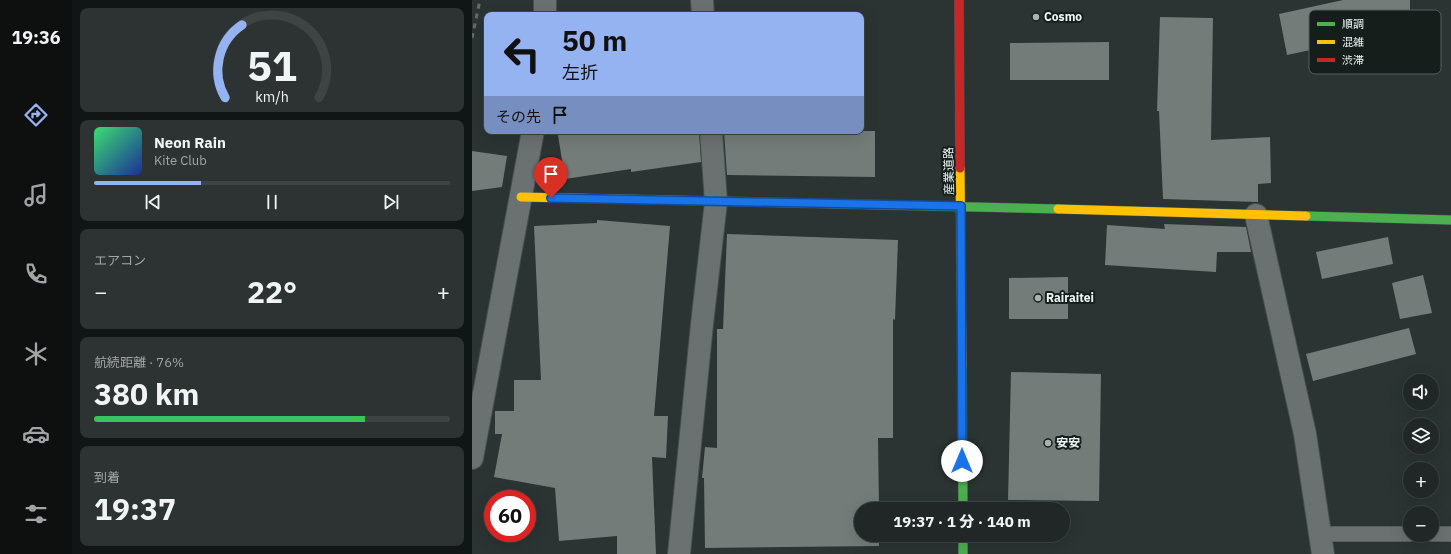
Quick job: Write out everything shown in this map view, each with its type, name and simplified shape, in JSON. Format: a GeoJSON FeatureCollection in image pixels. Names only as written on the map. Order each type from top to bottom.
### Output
{"type":"FeatureCollection","features":[{"type":"Feature","properties":{"kind":"street"},"geometry":{"type":"LineString","coordinates":[[545,0],[545,12]]}},
{"type":"Feature","properties":{"kind":"street"},"geometry":{"type":"LineString","coordinates":[[702,0],[703,12]]}},
{"type":"Feature","properties":{"kind":"street","name":"産業道路"},"geometry":{"type":"LineString","coordinates":[[959,0],[963,502]]}},
{"type":"Feature","properties":{"kind":"street"},"geometry":{"type":"LineString","coordinates":[[472,458],[532,134]]}},
{"type":"Feature","properties":{"kind":"street"},"geometry":{"type":"LineString","coordinates":[[679,554],[716,202],[711,134]]}},
{"type":"Feature","properties":{"kind":"street"},"geometry":{"type":"LineString","coordinates":[[521,197],[961,206],[1256,216],[1451,220]]}},
{"type":"Feature","properties":{"kind":"street"},"geometry":{"type":"LineString","coordinates":[[1256,216],[1305,434],[1322,544]]}},
{"type":"Feature","properties":{"kind":"street"},"geometry":{"type":"LineString","coordinates":[[963,542],[963,554]]}},
{"type":"Feature","properties":{"kind":"lane"},"geometry":{"type":"LineString","coordinates":[[1439,534],[1451,534]]}},
{"type":"Feature","properties":{"kind":"lane"},"geometry":{"type":"LineString","coordinates":[[1322,544],[1403,535]]}},
{"type":"Feature","properties":{"kind":"building"},"geometry":{"type":"Polygon","coordinates":[[[1343,0],[1410,0],[1410,10],[1309,10],[1309,50],[1287,55],[1279,14],[1343,0]]]}},
{"type":"Feature","properties":{"kind":"building"},"geometry":{"type":"Polygon","coordinates":[[[1160,17],[1213,18],[1211,140],[1270,137],[1271,183],[1258,184],[1258,202],[1163,199],[1159,111],[1157,111],[1160,17]]]}},
{"type":"Feature","properties":{"kind":"building"},"geometry":{"type":"Polygon","coordinates":[[[1109,42],[1109,80],[1010,80],[1010,43],[1109,42]]]}},
{"type":"Feature","properties":{"kind":"building"},"geometry":{"type":"Polygon","coordinates":[[[864,131],[875,131],[875,177],[727,175],[724,134],[864,134],[864,131]]]}},
{"type":"Feature","properties":{"kind":"building"},"geometry":{"type":"Polygon","coordinates":[[[699,134],[701,162],[631,172],[631,169],[565,179],[558,135],[699,134]]]}},
{"type":"Feature","properties":{"kind":"building"},"geometry":{"type":"Polygon","coordinates":[[[472,151],[507,156],[502,187],[472,191],[472,151]]]}},
{"type":"Feature","properties":{"kind":"building"},"geometry":{"type":"Polygon","coordinates":[[[597,220],[670,226],[654,416],[668,416],[666,458],[652,457],[656,554],[617,554],[617,536],[559,541],[555,488],[494,477],[502,434],[495,434],[495,411],[514,411],[514,380],[541,380],[534,226],[597,223],[597,220]]]}},
{"type":"Feature","properties":{"kind":"building"},"geometry":{"type":"Polygon","coordinates":[[[1164,224],[1246,227],[1251,252],[1217,252],[1216,272],[1105,265],[1107,225],[1165,229],[1164,224]]]}},
{"type":"Feature","properties":{"kind":"building"},"geometry":{"type":"Polygon","coordinates":[[[727,234],[898,240],[895,320],[893,319],[893,438],[878,438],[879,502],[854,502],[854,542],[879,542],[879,546],[705,548],[704,478],[702,478],[705,447],[717,448],[717,329],[723,329],[727,234]]]}},
{"type":"Feature","properties":{"kind":"building"},"geometry":{"type":"Polygon","coordinates":[[[1388,237],[1393,264],[1322,279],[1316,252],[1388,237]]]}},
{"type":"Feature","properties":{"kind":"building"},"geometry":{"type":"Polygon","coordinates":[[[1423,275],[1432,313],[1400,319],[1392,283],[1423,275]]]}},
{"type":"Feature","properties":{"kind":"building","name":"Rairaitei"},"geometry":{"type":"Polygon","coordinates":[[[1068,277],[1068,319],[1009,319],[1009,278],[1068,277]]]}},
{"type":"Feature","properties":{"kind":"building"},"geometry":{"type":"Polygon","coordinates":[[[1409,328],[1416,354],[1313,381],[1306,354],[1409,328]]]}},
{"type":"Feature","properties":{"kind":"building"},"geometry":{"type":"Polygon","coordinates":[[[1011,372],[1101,374],[1099,501],[1008,500],[1011,372]]]}},
{"type":"Feature","properties":{"kind":"railway"},"geometry":{"type":"LineString","coordinates":[[472,38],[480,0]]}},
{"type":"Feature","properties":{"kind":"traffic: fast"},"geometry":{"type":"LineString","coordinates":[[712,201],[1058,209]]}},
{"type":"Feature","properties":{"kind":"traffic: fast"},"geometry":{"type":"LineString","coordinates":[[1306,216],[1451,220]]}},
{"type":"Feature","properties":{"kind":"traffic: fast"},"geometry":{"type":"LineString","coordinates":[[962,366],[963,502]]}},
{"type":"Feature","properties":{"kind":"traffic: fast"},"geometry":{"type":"LineString","coordinates":[[963,542],[963,554]]}},
{"type":"Feature","properties":{"kind":"traffic: slow"},"geometry":{"type":"LineString","coordinates":[[960,168],[962,366]]}},
{"type":"Feature","properties":{"kind":"traffic: slow"},"geometry":{"type":"LineString","coordinates":[[521,197],[712,201]]}},
{"type":"Feature","properties":{"kind":"traffic: slow"},"geometry":{"type":"LineString","coordinates":[[1058,209],[1306,216]]}},
{"type":"Feature","properties":{"kind":"traffic: jam"},"geometry":{"type":"LineString","coordinates":[[959,0],[960,168]]}},
{"type":"Feature","properties":{"kind":"place","name":"Cosmo"},"geometry":{"type":"Point","coordinates":[1036,17]}},
{"type":"Feature","properties":{"kind":"place","name":"Rairaitei"},"geometry":{"type":"Point","coordinates":[1038,298]}},
{"type":"Feature","properties":{"kind":"place","name":"安安"},"geometry":{"type":"Point","coordinates":[1048,443]}},
{"type":"Feature","properties":{"kind":"route"},"geometry":{"type":"LineString","coordinates":[[551,198],[961,206],[962,461]]}}]}
